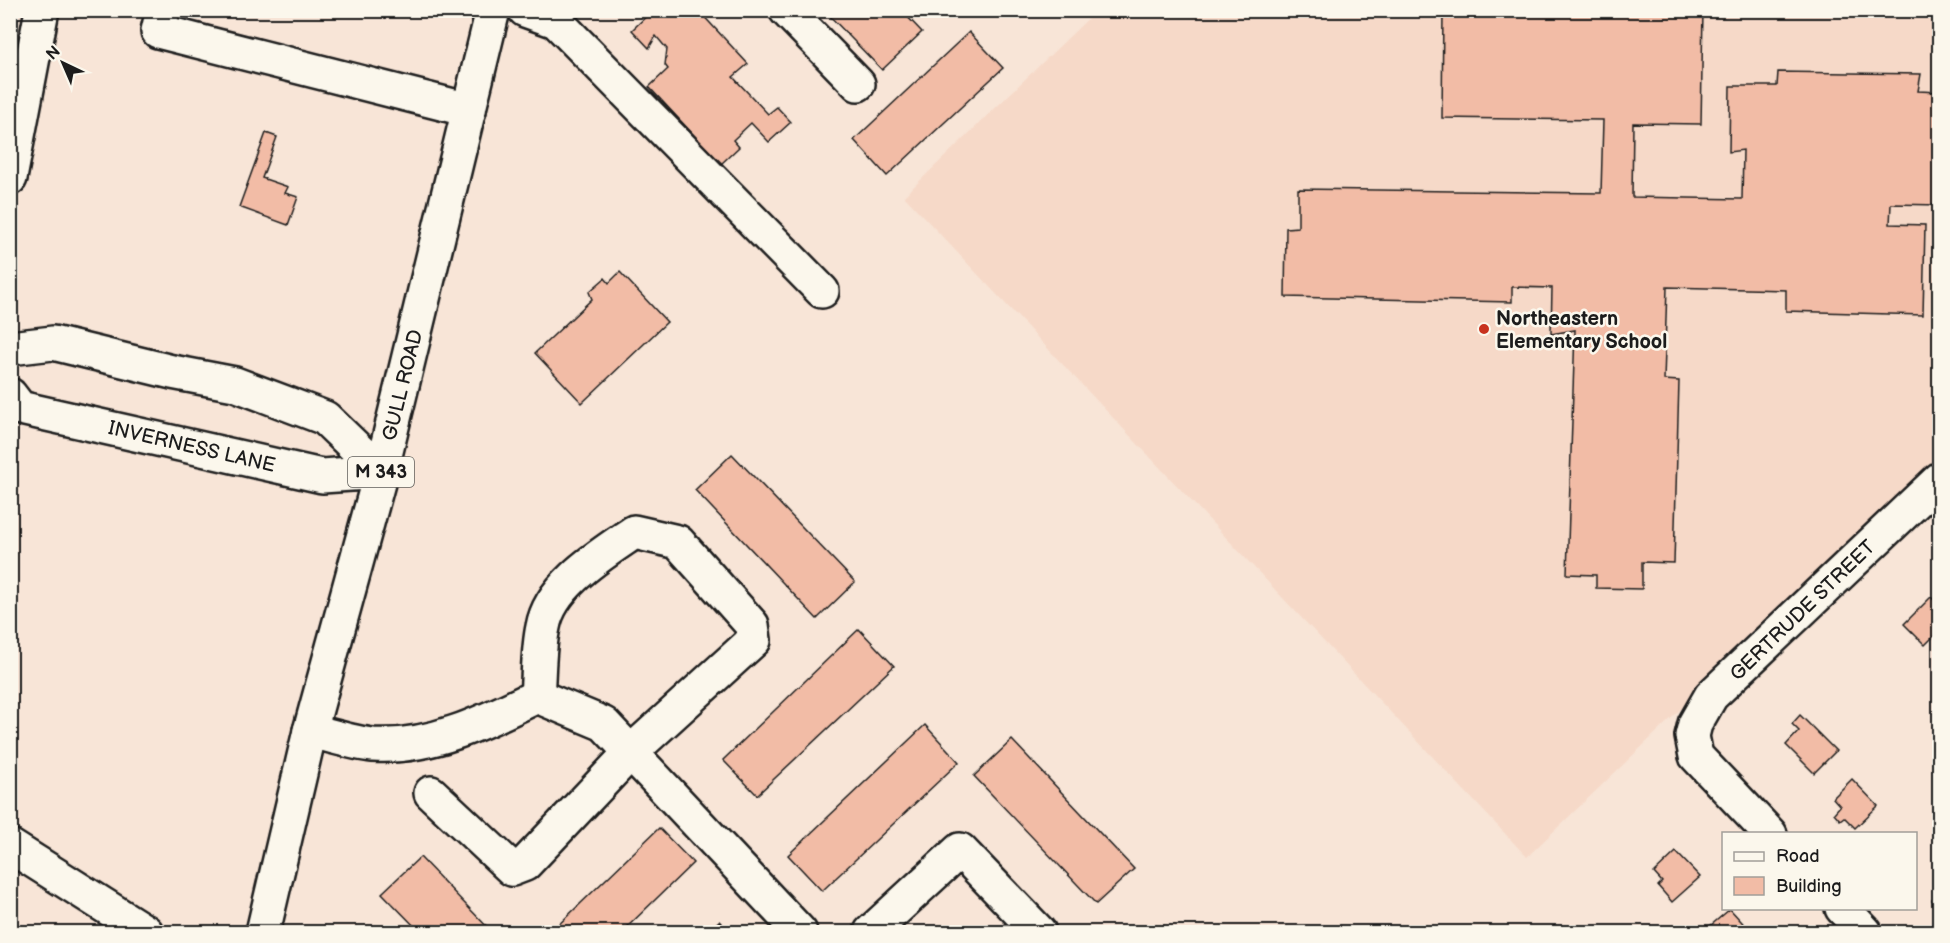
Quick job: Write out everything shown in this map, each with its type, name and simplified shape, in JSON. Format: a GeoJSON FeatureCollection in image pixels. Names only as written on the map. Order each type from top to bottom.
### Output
{"type":"FeatureCollection","features":[{"type":"Feature","properties":{"kind":"street"},"geometry":{"type":"LineString","coordinates":[[10,178],[42,10]]}},
{"type":"Feature","properties":{"kind":"street"},"geometry":{"type":"LineString","coordinates":[[163,10],[158,31],[469,110]]}},
{"type":"Feature","properties":{"kind":"street","name":"GULL ROAD"},"geometry":{"type":"LineString","coordinates":[[263,933],[309,731],[381,472],[493,10]]}},
{"type":"Feature","properties":{"kind":"street"},"geometry":{"type":"LineString","coordinates":[[525,10],[556,21],[822,291]]}},
{"type":"Feature","properties":{"kind":"street"},"geometry":{"type":"LineString","coordinates":[[786,10],[858,84]]}},
{"type":"Feature","properties":{"kind":"street"},"geometry":{"type":"LineString","coordinates":[[10,348],[52,343],[172,372],[235,384],[325,418],[381,472]]}},
{"type":"Feature","properties":{"kind":"street","name":"INVERNESS LANE"},"geometry":{"type":"LineString","coordinates":[[10,395],[20,408],[322,476],[381,472]]}},
{"type":"Feature","properties":{"kind":"street","name":"GERTRUDE STREET"},"geometry":{"type":"LineString","coordinates":[[1768,832],[1696,756],[1692,736],[1695,724],[1711,696],[1939,480]]}},
{"type":"Feature","properties":{"kind":"street"},"geometry":{"type":"LineString","coordinates":[[431,793],[512,869],[525,864],[631,752],[754,640],[752,625],[678,542],[634,532],[583,567],[557,598],[543,625],[537,696]]}},
{"type":"Feature","properties":{"kind":"street"},"geometry":{"type":"LineString","coordinates":[[309,731],[373,745],[410,744],[474,727],[537,696],[604,724],[800,933]]}},
{"type":"Feature","properties":{"kind":"street"},"geometry":{"type":"LineString","coordinates":[[10,846],[146,933]]}},
{"type":"Feature","properties":{"kind":"street"},"geometry":{"type":"LineString","coordinates":[[871,933],[960,850],[1039,933]]}},
{"type":"Feature","properties":{"kind":"street"},"geometry":{"type":"LineString","coordinates":[[1843,910],[1865,933]]}},
{"type":"Feature","properties":{"kind":"shaded area","name":"Northeastern Elementary School"},"geometry":{"type":"Polygon","coordinates":[[[1096,11],[1939,11],[1939,461],[1527,857],[904,196],[1096,11]]]}},
{"type":"Feature","properties":{"kind":"building"},"geometry":{"type":"Polygon","coordinates":[[[653,10],[698,10],[748,64],[733,77],[768,114],[777,107],[791,122],[769,142],[751,123],[733,140],[739,147],[721,164],[649,87],[668,69],[665,65],[667,49],[656,36],[649,48],[632,30],[653,10]]]}},
{"type":"Feature","properties":{"kind":"building"},"geometry":{"type":"Polygon","coordinates":[[[824,10],[901,10],[922,32],[882,70],[824,10]]]}},
{"type":"Feature","properties":{"kind":"building"},"geometry":{"type":"Polygon","coordinates":[[[1443,10],[1703,10],[1701,124],[1633,123],[1632,197],[1742,199],[1743,150],[1729,152],[1730,86],[1777,86],[1778,72],[1921,74],[1918,91],[1940,92],[1940,205],[1891,204],[1890,224],[1925,225],[1923,315],[1786,311],[1786,290],[1667,287],[1664,380],[1679,381],[1674,563],[1642,562],[1642,589],[1596,588],[1596,575],[1567,574],[1575,330],[1551,334],[1552,288],[1512,287],[1512,302],[1285,297],[1286,228],[1298,227],[1298,189],[1601,193],[1603,120],[1442,118],[1443,10]]]}},
{"type":"Feature","properties":{"kind":"building"},"geometry":{"type":"Polygon","coordinates":[[[969,32],[1003,68],[887,176],[854,140],[969,32]]]}},
{"type":"Feature","properties":{"kind":"building"},"geometry":{"type":"Polygon","coordinates":[[[266,133],[277,137],[262,178],[288,187],[285,193],[298,197],[288,225],[239,207],[266,133]]]}},
{"type":"Feature","properties":{"kind":"building"},"geometry":{"type":"Polygon","coordinates":[[[620,272],[667,322],[582,403],[535,353],[592,299],[589,292],[605,278],[609,283],[620,272]]]}},
{"type":"Feature","properties":{"kind":"building"},"geometry":{"type":"Polygon","coordinates":[[[732,454],[855,582],[817,619],[695,490],[732,454]]]}},
{"type":"Feature","properties":{"kind":"building"},"geometry":{"type":"Polygon","coordinates":[[[1931,597],[1940,606],[1940,630],[1925,645],[1904,624],[1931,597]]]}},
{"type":"Feature","properties":{"kind":"building"},"geometry":{"type":"Polygon","coordinates":[[[859,629],[894,666],[757,795],[723,760],[859,629]]]}},
{"type":"Feature","properties":{"kind":"building"},"geometry":{"type":"Polygon","coordinates":[[[1800,715],[1836,751],[1814,773],[1786,745],[1799,731],[1792,724],[1800,715]]]}},
{"type":"Feature","properties":{"kind":"building"},"geometry":{"type":"Polygon","coordinates":[[[925,725],[959,762],[822,891],[788,855],[925,725]]]}},
{"type":"Feature","properties":{"kind":"building"},"geometry":{"type":"Polygon","coordinates":[[[1012,740],[1134,869],[1096,904],[974,776],[1012,740]]]}},
{"type":"Feature","properties":{"kind":"building"},"geometry":{"type":"Polygon","coordinates":[[[1852,779],[1878,806],[1855,828],[1844,817],[1840,820],[1834,813],[1840,806],[1833,798],[1852,779]]]}},
{"type":"Feature","properties":{"kind":"building"},"geometry":{"type":"Polygon","coordinates":[[[659,828],[693,863],[622,932],[551,932],[659,828]]]}},
{"type":"Feature","properties":{"kind":"building"},"geometry":{"type":"Polygon","coordinates":[[[1676,852],[1700,877],[1672,902],[1658,886],[1662,882],[1654,873],[1676,852]]]}},
{"type":"Feature","properties":{"kind":"building"},"geometry":{"type":"Polygon","coordinates":[[[420,857],[492,932],[420,932],[382,893],[420,857]]]}},
{"type":"Feature","properties":{"kind":"building"},"geometry":{"type":"Polygon","coordinates":[[[1940,893],[1940,908],[1932,900],[1940,893]]]}},
{"type":"Feature","properties":{"kind":"building"},"geometry":{"type":"Polygon","coordinates":[[[1731,910],[1751,932],[1703,932],[1731,910]]]}},
{"type":"Feature","properties":{"kind":"building"},"geometry":{"type":"Polygon","coordinates":[[[719,921],[730,932],[707,932],[719,921]]]}},
{"type":"Feature","properties":{"kind":"place","name":"Northeastern Elementary School"},"geometry":{"type":"Point","coordinates":[1484,329]}}]}
